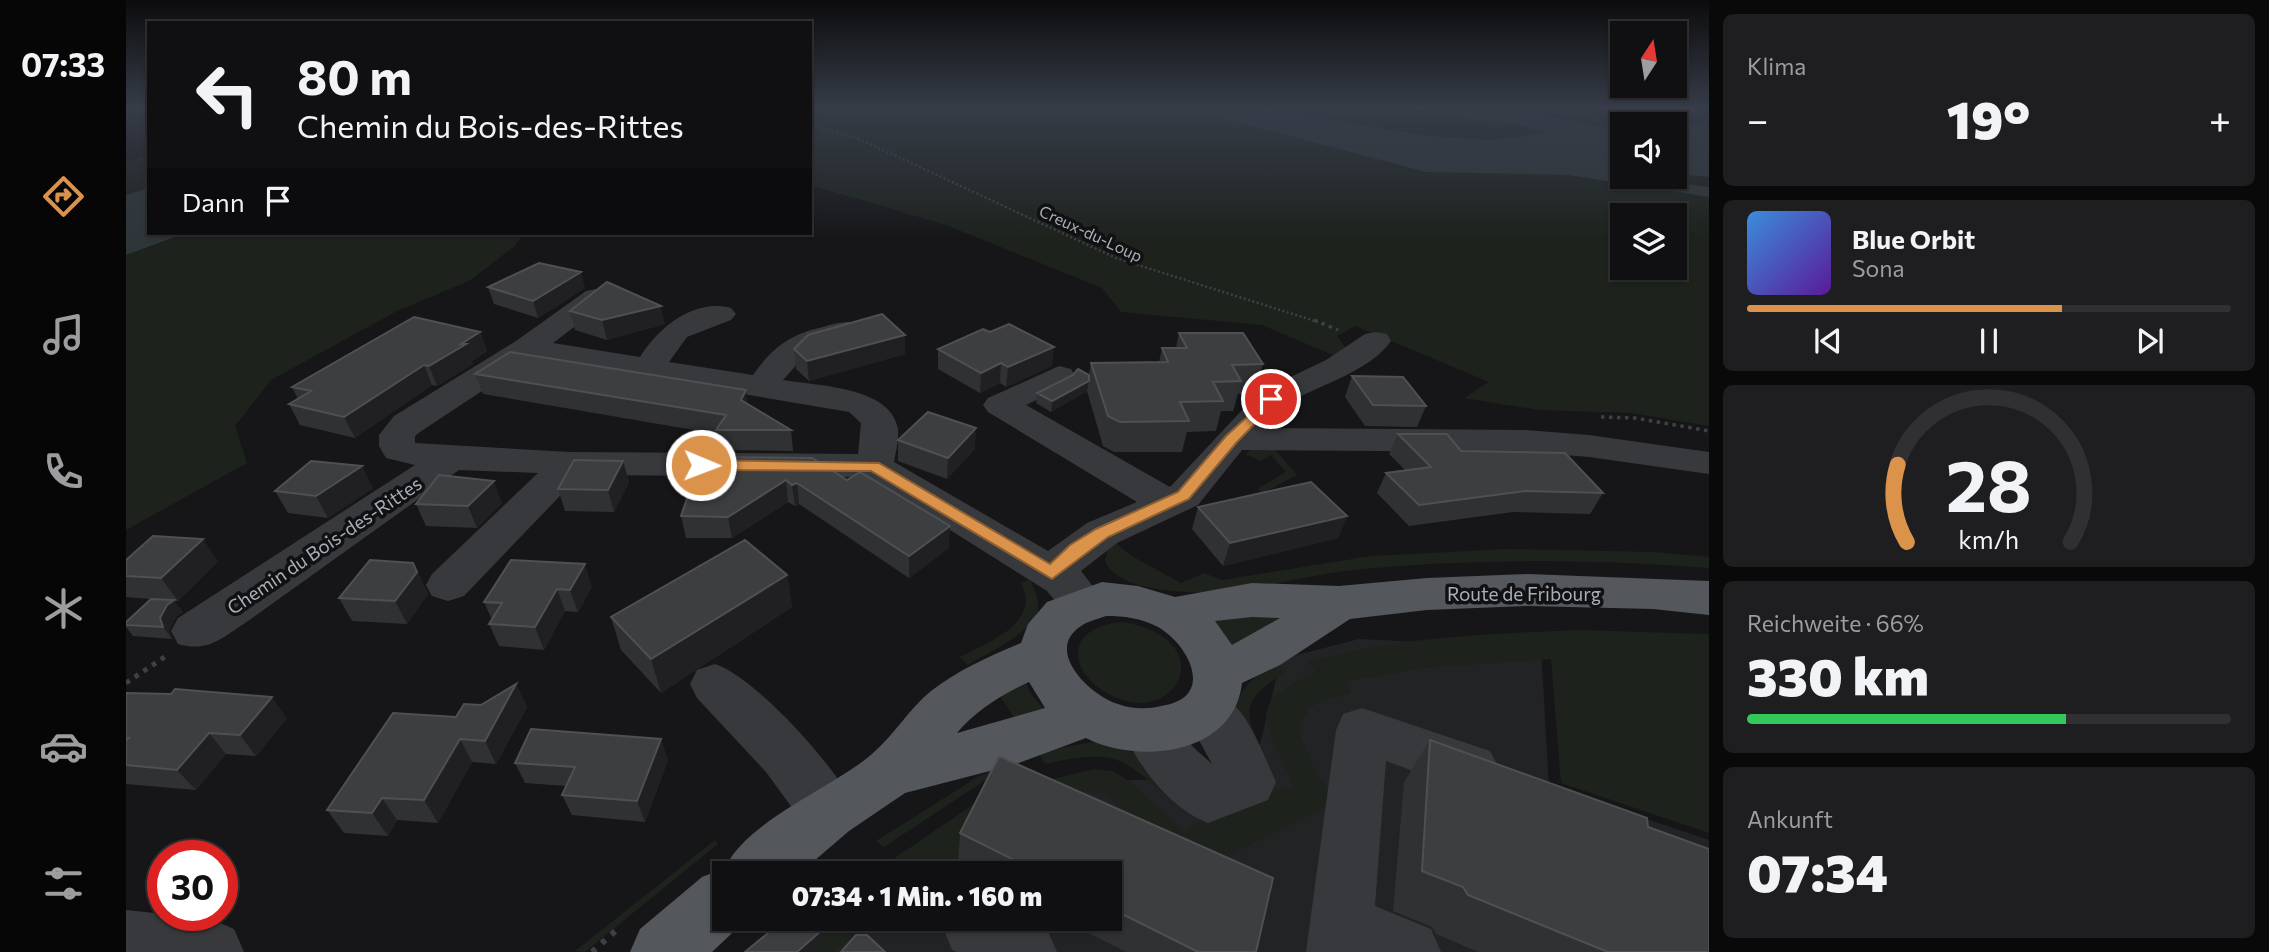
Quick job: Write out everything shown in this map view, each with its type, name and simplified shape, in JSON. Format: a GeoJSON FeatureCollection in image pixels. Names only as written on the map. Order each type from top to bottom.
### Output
{"type":"FeatureCollection","features":[{"type":"Feature","properties":{"kind":"main road"},"geometry":{"type":"LineString","coordinates":[[1068,588],[1150,604],[1174,614],[1204,641],[1212,690],[1195,719],[1171,730],[1150,733],[1120,729],[1084,715],[1053,686],[1043,654],[1046,636],[1068,588]]}},
{"type":"Feature","properties":{"kind":"main road","name":"Route de Fribourg"},"geometry":{"type":"LineString","coordinates":[[1174,614],[1210,605],[1252,600],[1339,603],[1427,594],[1528,590],[1653,593],[1709,598]]}},
{"type":"Feature","properties":{"kind":"main road","name":"Route de Fribourg"},"geometry":{"type":"LineString","coordinates":[[1212,690],[1263,652],[1339,603]]}},
{"type":"Feature","properties":{"kind":"main road"},"geometry":{"type":"LineString","coordinates":[[769,861],[829,812],[891,772],[948,708],[994,676],[1043,654]]}},
{"type":"Feature","properties":{"kind":"main road"},"geometry":{"type":"LineString","coordinates":[[891,772],[984,752],[1052,730],[1084,715]]}},
{"type":"Feature","properties":{"kind":"main road"},"geometry":{"type":"LineString","coordinates":[[663,952],[712,909]]}},
{"type":"Feature","properties":{"kind":"street","name":"Chemin du Bois-des-Rittes"},"geometry":{"type":"LineString","coordinates":[[596,297],[527,348],[396,434],[395,441],[399,450],[427,457],[570,463],[874,466]]}},
{"type":"Feature","properties":{"kind":"street"},"geometry":{"type":"LineString","coordinates":[[649,369],[665,339],[676,330],[694,320],[722,314]]}},
{"type":"Feature","properties":{"kind":"street"},"geometry":{"type":"LineString","coordinates":[[762,387],[785,351],[801,341],[850,330]]}},
{"type":"Feature","properties":{"kind":"street"},"geometry":{"type":"LineString","coordinates":[[527,348],[859,403],[876,414],[881,428],[874,466],[1068,588],[1076,550],[1102,533],[1184,496],[1232,439],[1271,399],[1337,367],[1371,345]]}},
{"type":"Feature","properties":{"kind":"street"},"geometry":{"type":"LineString","coordinates":[[1059,376],[1000,405],[1168,503]]}},
{"type":"Feature","properties":{"kind":"street"},"geometry":{"type":"LineString","coordinates":[[1232,439],[1526,441],[1589,446],[1709,463]]}},
{"type":"Feature","properties":{"kind":"street","name":"Chemin du Bois-des-Rittes"},"geometry":{"type":"LineString","coordinates":[[195,631],[232,609],[452,458]]}},
{"type":"Feature","properties":{"kind":"street"},"geometry":{"type":"LineString","coordinates":[[448,585],[570,463]]}},
{"type":"Feature","properties":{"kind":"street"},"geometry":{"type":"LineString","coordinates":[[715,684],[785,755],[829,812]]}},
{"type":"Feature","properties":{"kind":"street"},"geometry":{"type":"LineString","coordinates":[[1150,733],[1167,757],[1208,797],[1248,782],[1222,727],[1212,690]]}},
{"type":"Feature","properties":{"kind":"street"},"geometry":{"type":"LineString","coordinates":[[1408,952],[1340,938],[1362,730],[1516,784]]}},
{"type":"Feature","properties":{"kind":"street"},"geometry":{"type":"LineString","coordinates":[[126,943],[211,952]]}},
{"type":"Feature","properties":{"kind":"path","name":"Creux-du-Loup"},"geometry":{"type":"LineString","coordinates":[[886,151],[1085,243],[1118,262],[1154,276],[1237,294],[1313,318],[1371,345]]}},
{"type":"Feature","properties":{"kind":"shaded area"},"geometry":{"type":"Polygon","coordinates":[[[812,151],[1610,151],[1610,189],[1687,189],[1687,151],[1709,151],[1709,426],[1631,413],[1539,410],[1464,398],[1489,382],[1355,326],[1337,336],[1347,350],[1337,357],[1262,325],[1121,312],[1102,288],[946,225],[812,186],[812,151]]]}},
{"type":"Feature","properties":{"kind":"shaded area"},"geometry":{"type":"Polygon","coordinates":[[[1348,151],[1610,151],[1610,181],[1569,175],[1426,172],[1348,151]]]}},
{"type":"Feature","properties":{"kind":"shaded area"},"geometry":{"type":"Polygon","coordinates":[[[1687,151],[1709,151],[1709,177],[1687,175],[1687,151]]]}},
{"type":"Feature","properties":{"kind":"shaded area"},"geometry":{"type":"Polygon","coordinates":[[[147,156],[147,189],[126,195],[126,162],[147,156]]]}},
{"type":"Feature","properties":{"kind":"shaded area"},"geometry":{"type":"Polygon","coordinates":[[[1687,184],[1709,187],[1709,197],[1658,189],[1687,189],[1687,184]]]}},
{"type":"Feature","properties":{"kind":"shaded area"},"geometry":{"type":"Polygon","coordinates":[[[147,189],[147,235],[181,235],[126,255],[126,195],[147,189]]]}},
{"type":"Feature","properties":{"kind":"shaded area"},"geometry":{"type":"Polygon","coordinates":[[[181,235],[523,235],[515,246],[469,281],[397,311],[271,380],[235,426],[247,463],[126,530],[126,255],[181,235]]]}},
{"type":"Feature","properties":{"kind":"shaded area"},"geometry":{"type":"Polygon","coordinates":[[[1271,445],[1297,475],[1263,493],[1257,489],[1286,472],[1271,455],[1261,461],[1246,455],[1250,450],[1271,445]]]}},
{"type":"Feature","properties":{"kind":"shaded area"},"geometry":{"type":"Polygon","coordinates":[[[1115,542],[1130,555],[1181,583],[1204,573],[1222,580],[1371,556],[1507,549],[1654,552],[1709,557],[1709,568],[1576,562],[1443,563],[1354,570],[1229,591],[1186,592],[1141,586],[1120,577],[1105,562],[1108,547],[1115,542]]]}},
{"type":"Feature","properties":{"kind":"shaded area"},"geometry":{"type":"Polygon","coordinates":[[[1030,579],[1038,603],[1035,619],[1019,634],[968,665],[960,657],[997,638],[1018,620],[1026,597],[1021,583],[1030,579]]]}},
{"type":"Feature","properties":{"kind":"shaded area"},"geometry":{"type":"Polygon","coordinates":[[[1209,615],[1288,616],[1235,651],[1209,615]]]}},
{"type":"Feature","properties":{"kind":"shaded area"},"geometry":{"type":"Polygon","coordinates":[[[1123,622],[1155,632],[1173,646],[1181,663],[1179,679],[1169,693],[1152,701],[1131,702],[1107,693],[1083,672],[1078,652],[1084,637],[1098,628],[1123,622]]]}},
{"type":"Feature","properties":{"kind":"shaded area"},"geometry":{"type":"Polygon","coordinates":[[[1578,630],[1709,634],[1709,833],[1561,783],[1551,659],[1424,668],[1347,681],[1350,693],[1317,703],[1302,720],[1298,730],[1317,775],[1336,802],[1208,865],[1149,837],[1105,793],[1061,790],[969,861],[890,861],[987,795],[1094,769],[1112,771],[1128,780],[1185,832],[1236,802],[1264,792],[1293,787],[1266,720],[1268,708],[1275,697],[1316,672],[1308,662],[1375,647],[1476,635],[1578,630]]]}},
{"type":"Feature","properties":{"kind":"shaded area"},"geometry":{"type":"Polygon","coordinates":[[[1359,639],[1541,648],[1549,786],[1709,840],[1709,952],[798,952],[822,931],[1122,931],[1122,861],[898,861],[1017,784],[1162,779],[1259,748],[1281,659],[1359,639]]]}},
{"type":"Feature","properties":{"kind":"shaded area"},"geometry":{"type":"Polygon","coordinates":[[[1278,662],[1286,671],[1259,692],[1250,710],[1253,730],[1267,761],[1235,708],[1251,681],[1278,662]]]}},
{"type":"Feature","properties":{"kind":"shaded area"},"geometry":{"type":"Polygon","coordinates":[[[1025,681],[1033,697],[1049,714],[1019,725],[1000,696],[1025,681]]]}},
{"type":"Feature","properties":{"kind":"shaded area"},"geometry":{"type":"Polygon","coordinates":[[[1099,741],[1134,754],[1183,792],[1172,800],[1127,764],[1114,759],[1087,757],[1045,764],[1038,752],[1099,741]]]}},
{"type":"Feature","properties":{"kind":"shaded area"},"geometry":{"type":"Polygon","coordinates":[[[1011,763],[1015,768],[984,781],[884,847],[876,841],[979,776],[1011,763]]]}},
{"type":"Feature","properties":{"kind":"shaded area"},"geometry":{"type":"Polygon","coordinates":[[[715,840],[718,844],[585,952],[575,951],[715,840]]]}},
{"type":"Feature","properties":{"kind":"shaded area"},"geometry":{"type":"Polygon","coordinates":[[[825,931],[859,931],[834,952],[801,952],[825,931]]]}},
{"type":"Feature","properties":{"kind":"building"},"geometry":{"type":"Polygon","coordinates":[[[539,263],[581,272],[533,301],[488,287],[539,263]]]}},
{"type":"Feature","properties":{"kind":"building"},"geometry":{"type":"Polygon","coordinates":[[[607,282],[661,306],[602,320],[570,311],[607,282]]]}},
{"type":"Feature","properties":{"kind":"building"},"geometry":{"type":"Polygon","coordinates":[[[882,314],[905,335],[807,361],[794,349],[808,335],[882,314]]]}},
{"type":"Feature","properties":{"kind":"building"},"geometry":{"type":"Polygon","coordinates":[[[414,317],[480,332],[461,344],[466,344],[429,366],[424,365],[344,417],[289,404],[311,391],[292,387],[414,317]]]}},
{"type":"Feature","properties":{"kind":"building"},"geometry":{"type":"Polygon","coordinates":[[[1009,324],[1054,347],[1008,367],[1001,363],[981,373],[938,349],[983,329],[990,332],[1009,324]]]}},
{"type":"Feature","properties":{"kind":"building"},"geometry":{"type":"Polygon","coordinates":[[[1179,333],[1243,333],[1263,364],[1232,365],[1241,381],[1213,382],[1223,401],[1180,402],[1189,421],[1120,422],[1108,416],[1091,363],[1168,362],[1162,348],[1187,348],[1179,333]]]}},
{"type":"Feature","properties":{"kind":"building"},"geometry":{"type":"Polygon","coordinates":[[[510,352],[746,390],[741,400],[791,430],[716,430],[726,415],[475,374],[510,352]]]}},
{"type":"Feature","properties":{"kind":"building"},"geometry":{"type":"Polygon","coordinates":[[[1078,369],[1089,375],[1089,381],[1052,401],[1037,393],[1073,375],[1078,369]]]}},
{"type":"Feature","properties":{"kind":"building"},"geometry":{"type":"Polygon","coordinates":[[[1352,376],[1403,377],[1426,406],[1373,405],[1352,376]]]}},
{"type":"Feature","properties":{"kind":"building"},"geometry":{"type":"Polygon","coordinates":[[[928,412],[976,428],[948,458],[898,440],[928,412]]]}},
{"type":"Feature","properties":{"kind":"building"},"geometry":{"type":"Polygon","coordinates":[[[1398,434],[1447,434],[1461,451],[1565,453],[1603,493],[1525,491],[1419,505],[1386,473],[1431,467],[1398,434]]]}},
{"type":"Feature","properties":{"kind":"building"},"geometry":{"type":"Polygon","coordinates":[[[697,457],[812,458],[847,480],[860,472],[950,526],[909,556],[797,483],[792,485],[786,480],[728,517],[681,516],[693,481],[682,480],[697,457]]]}},
{"type":"Feature","properties":{"kind":"building"},"geometry":{"type":"Polygon","coordinates":[[[574,460],[623,461],[608,490],[558,489],[574,460]]]}},
{"type":"Feature","properties":{"kind":"building"},"geometry":{"type":"Polygon","coordinates":[[[311,461],[362,466],[316,496],[275,491],[311,461]]]}},
{"type":"Feature","properties":{"kind":"building"},"geometry":{"type":"Polygon","coordinates":[[[439,475],[494,481],[468,506],[416,504],[439,475]]]}},
{"type":"Feature","properties":{"kind":"building"},"geometry":{"type":"Polygon","coordinates":[[[1311,482],[1347,516],[1230,543],[1198,507],[1311,482]]]}},
{"type":"Feature","properties":{"kind":"building"},"geometry":{"type":"Polygon","coordinates":[[[153,536],[203,539],[161,578],[126,576],[126,560],[153,536]]]}},
{"type":"Feature","properties":{"kind":"building"},"geometry":{"type":"Polygon","coordinates":[[[745,540],[787,575],[651,659],[611,617],[745,540]]]}},
{"type":"Feature","properties":{"kind":"building"},"geometry":{"type":"Polygon","coordinates":[[[370,560],[413,563],[417,572],[395,601],[339,598],[370,560]]]}},
{"type":"Feature","properties":{"kind":"building"},"geometry":{"type":"Polygon","coordinates":[[[511,560],[585,564],[570,590],[557,589],[535,627],[489,624],[502,603],[484,602],[511,560]]]}},
{"type":"Feature","properties":{"kind":"building"},"geometry":{"type":"Polygon","coordinates":[[[151,599],[174,600],[167,605],[160,618],[163,627],[126,625],[126,622],[151,599]]]}},
{"type":"Feature","properties":{"kind":"building"},"geometry":{"type":"Polygon","coordinates":[[[516,684],[485,741],[460,739],[424,800],[382,798],[372,813],[327,810],[393,713],[456,717],[464,704],[481,705],[516,684]]]}},
{"type":"Feature","properties":{"kind":"building"},"geometry":{"type":"Polygon","coordinates":[[[175,689],[272,697],[240,735],[209,733],[177,770],[126,765],[126,741],[129,738],[126,738],[126,693],[171,694],[175,689]]]}},
{"type":"Feature","properties":{"kind":"building"},"geometry":{"type":"Polygon","coordinates":[[[531,729],[661,739],[637,801],[562,795],[575,767],[515,763],[531,729]]]}},
{"type":"Feature","properties":{"kind":"building"},"geometry":{"type":"Polygon","coordinates":[[[1430,740],[1647,818],[1648,827],[1709,849],[1709,952],[1608,952],[1468,895],[1463,887],[1422,871],[1430,740]]]}},
{"type":"Feature","properties":{"kind":"building"},"geometry":{"type":"Polygon","coordinates":[[[999,756],[1273,878],[1256,952],[1198,952],[1122,914],[1122,861],[1016,861],[960,833],[999,756]]]}},
{"type":"Feature","properties":{"kind":"building"},"geometry":{"type":"Polygon","coordinates":[[[770,931],[821,931],[797,952],[745,952],[770,931]]]}},
{"type":"Feature","properties":{"kind":"building"},"geometry":{"type":"Polygon","coordinates":[[[856,935],[867,935],[885,952],[841,952],[856,935]]]}},
{"type":"Feature","properties":{"kind":"route"},"geometry":{"type":"LineString","coordinates":[[701,465],[832,468],[874,466],[1052,573],[1076,550],[1102,533],[1184,496],[1232,439],[1271,399]]}}]}
